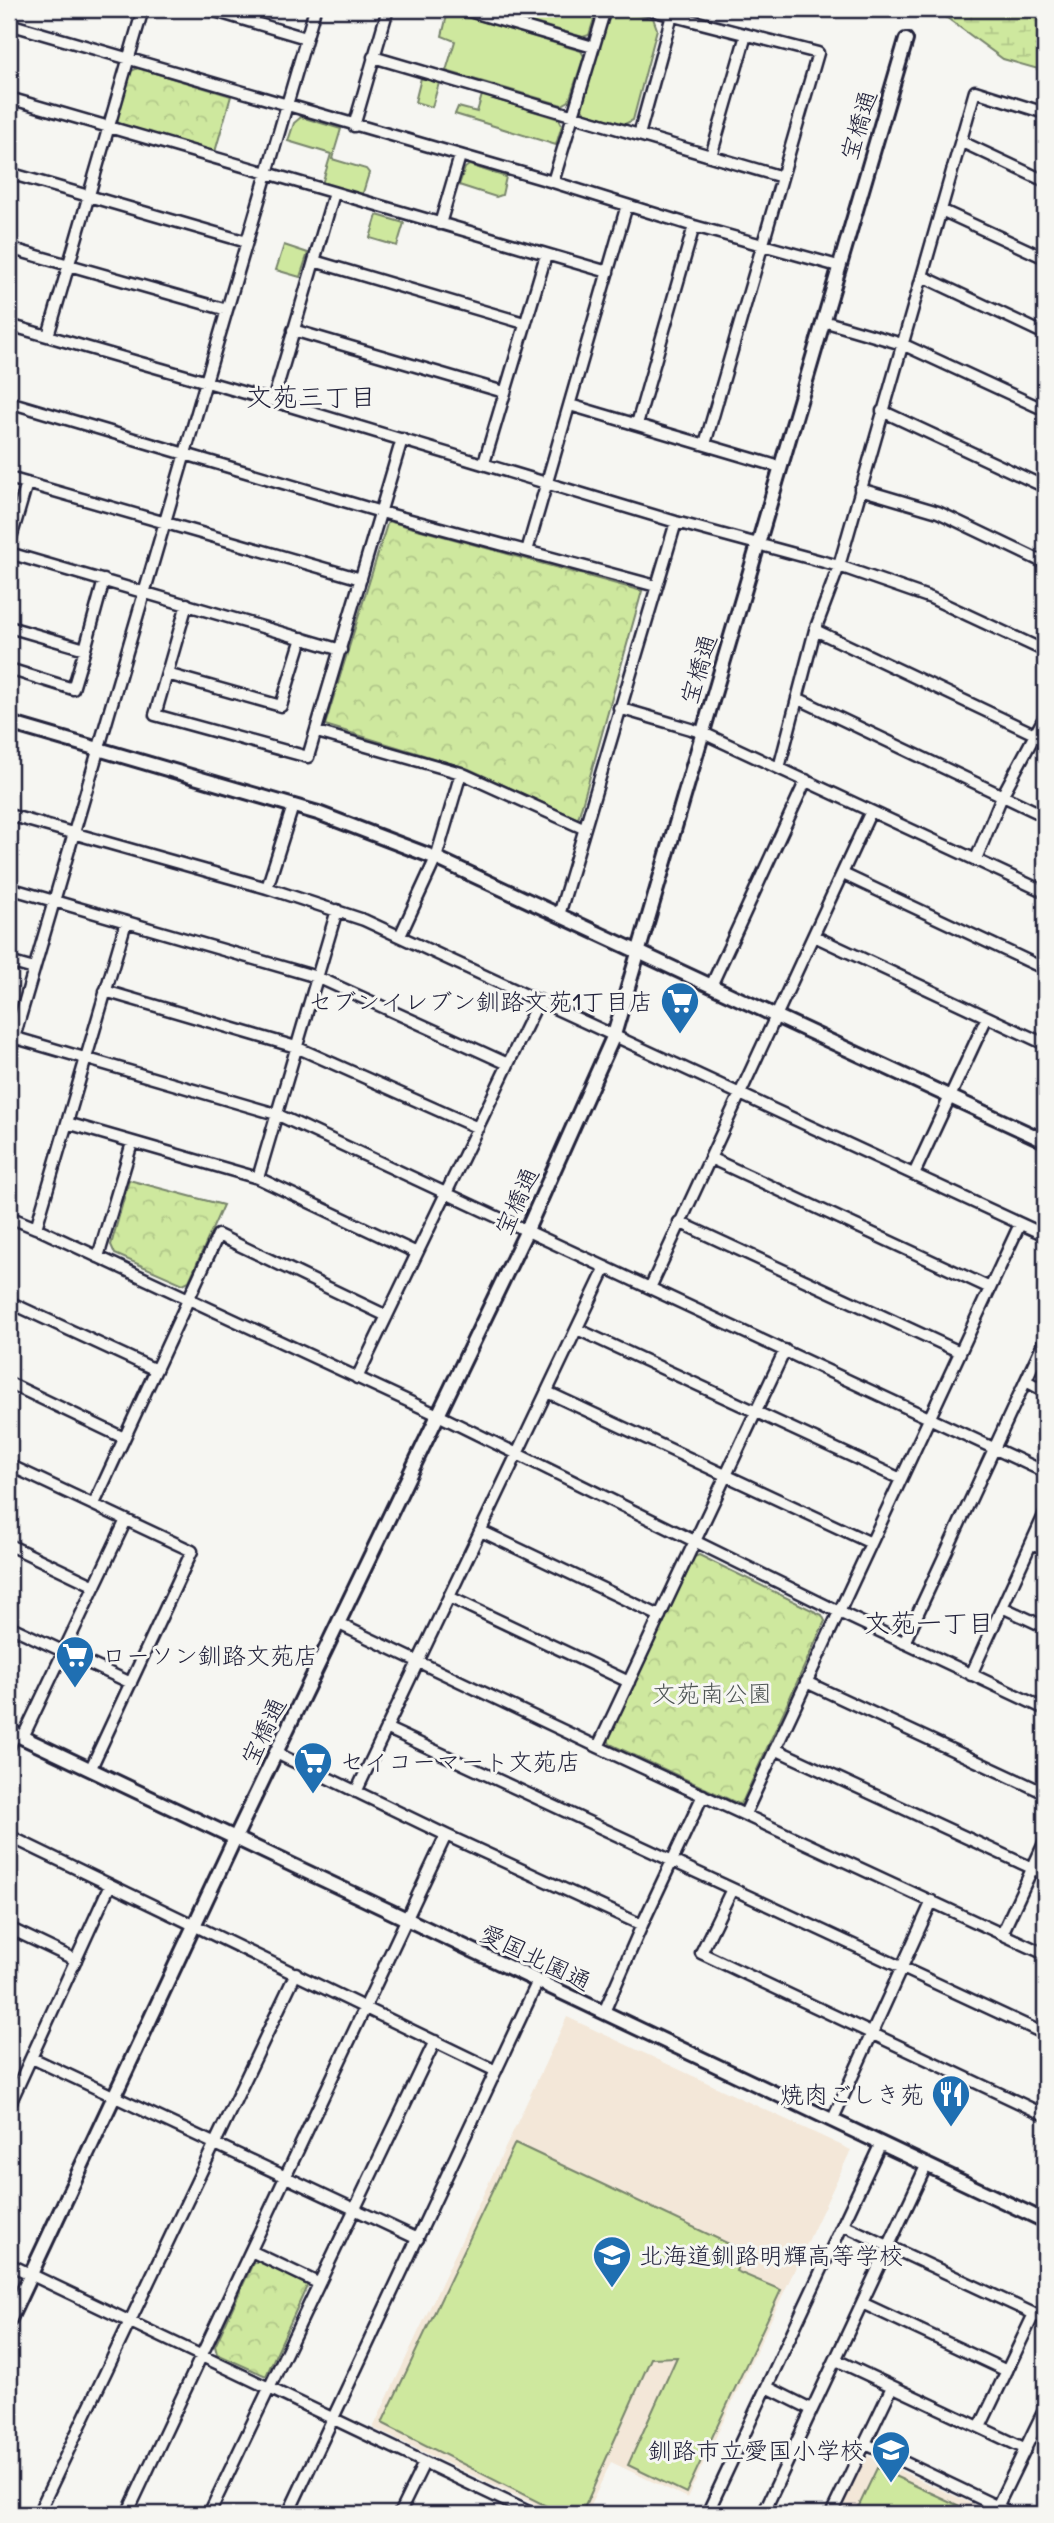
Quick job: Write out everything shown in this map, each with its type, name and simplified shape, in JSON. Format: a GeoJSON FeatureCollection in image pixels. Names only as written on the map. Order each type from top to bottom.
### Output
{"type":"FeatureCollection","features":[{"type":"Feature","properties":{"kind":"street"},"geometry":{"type":"LineString","coordinates":[[48,336],[143,9]]}},
{"type":"Feature","properties":{"kind":"street"},"geometry":{"type":"LineString","coordinates":[[208,9],[306,38]]}},
{"type":"Feature","properties":{"kind":"street"},"geometry":{"type":"LineString","coordinates":[[9,1055],[11,1037],[34,969],[315,9]]}},
{"type":"Feature","properties":{"kind":"street"},"geometry":{"type":"LineString","coordinates":[[354,125],[387,9]]}},
{"type":"Feature","properties":{"kind":"street"},"geometry":{"type":"LineString","coordinates":[[462,9],[593,47]]}},
{"type":"Feature","properties":{"kind":"street"},"geometry":{"type":"LineString","coordinates":[[553,182],[605,9]]}},
{"type":"Feature","properties":{"kind":"street"},"geometry":{"type":"LineString","coordinates":[[647,9],[818,53],[705,444]]}},
{"type":"Feature","properties":{"kind":"street"},"geometry":{"type":"LineString","coordinates":[[639,135],[672,15]]}},
{"type":"Feature","properties":{"kind":"street"},"geometry":{"type":"LineString","coordinates":[[9,24],[838,266]]}},
{"type":"Feature","properties":{"kind":"street"},"geometry":{"type":"LineString","coordinates":[[712,156],[746,35]]}},
{"type":"Feature","properties":{"kind":"street","name":"宝橋通"},"geometry":{"type":"LineString","coordinates":[[9,2321],[235,1838],[527,1230],[614,1035],[906,40]]}},
{"type":"Feature","properties":{"kind":"street"},"geometry":{"type":"LineString","coordinates":[[373,57],[782,177]]}},
{"type":"Feature","properties":{"kind":"street"},"geometry":{"type":"LineString","coordinates":[[779,768],[815,630],[839,566],[975,91],[1045,113]]}},
{"type":"Feature","properties":{"kind":"street"},"geometry":{"type":"LineString","coordinates":[[9,98],[607,272]]}},
{"type":"Feature","properties":{"kind":"street"},"geometry":{"type":"LineString","coordinates":[[962,142],[1045,181]]}},
{"type":"Feature","properties":{"kind":"street"},"geometry":{"type":"LineString","coordinates":[[440,224],[460,156]]}},
{"type":"Feature","properties":{"kind":"street"},"geometry":{"type":"LineString","coordinates":[[9,173],[247,242]]}},
{"type":"Feature","properties":{"kind":"street"},"geometry":{"type":"LineString","coordinates":[[273,401],[334,193]]}},
{"type":"Feature","properties":{"kind":"street"},"geometry":{"type":"LineString","coordinates":[[527,551],[626,205]]}},
{"type":"Feature","properties":{"kind":"street"},"geometry":{"type":"LineString","coordinates":[[941,210],[1045,258]]}},
{"type":"Feature","properties":{"kind":"street"},"geometry":{"type":"LineString","coordinates":[[636,424],[694,226]]}},
{"type":"Feature","properties":{"kind":"street"},"geometry":{"type":"LineString","coordinates":[[9,248],[227,310]]}},
{"type":"Feature","properties":{"kind":"street"},"geometry":{"type":"LineString","coordinates":[[484,463],[546,255]]}},
{"type":"Feature","properties":{"kind":"street"},"geometry":{"type":"LineString","coordinates":[[314,261],[524,323]]}},
{"type":"Feature","properties":{"kind":"street"},"geometry":{"type":"LineString","coordinates":[[922,276],[1045,334]]}},
{"type":"Feature","properties":{"kind":"street"},"geometry":{"type":"LineString","coordinates":[[823,321],[902,344],[1045,410]]}},
{"type":"Feature","properties":{"kind":"street"},"geometry":{"type":"LineString","coordinates":[[9,325],[677,522],[839,566],[931,598],[1045,651]]}},
{"type":"Feature","properties":{"kind":"street"},"geometry":{"type":"LineString","coordinates":[[293,330],[504,392]]}},
{"type":"Feature","properties":{"kind":"street"},"geometry":{"type":"LineString","coordinates":[[9,402],[381,512],[656,586]]}},
{"type":"Feature","properties":{"kind":"street"},"geometry":{"type":"LineString","coordinates":[[570,405],[780,467]]}},
{"type":"Feature","properties":{"kind":"street"},"geometry":{"type":"LineString","coordinates":[[882,411],[1045,488]]}},
{"type":"Feature","properties":{"kind":"street"},"geometry":{"type":"LineString","coordinates":[[187,604],[155,715],[308,757],[402,439]]}},
{"type":"Feature","properties":{"kind":"street"},"geometry":{"type":"LineString","coordinates":[[9,478],[361,579]]}},
{"type":"Feature","properties":{"kind":"street"},"geometry":{"type":"LineString","coordinates":[[9,545],[27,483]]}},
{"type":"Feature","properties":{"kind":"street"},"geometry":{"type":"LineString","coordinates":[[860,489],[938,512],[1045,563]]}},
{"type":"Feature","properties":{"kind":"street"},"geometry":{"type":"LineString","coordinates":[[559,915],[677,522]]}},
{"type":"Feature","properties":{"kind":"street"},"geometry":{"type":"LineString","coordinates":[[9,553],[341,650]]}},
{"type":"Feature","properties":{"kind":"street"},"geometry":{"type":"LineString","coordinates":[[9,669],[73,689],[104,580]]}},
{"type":"Feature","properties":{"kind":"street"},"geometry":{"type":"LineString","coordinates":[[9,627],[85,649]]}},
{"type":"Feature","properties":{"kind":"street"},"geometry":{"type":"LineString","coordinates":[[815,630],[1041,737]]}},
{"type":"Feature","properties":{"kind":"street"},"geometry":{"type":"LineString","coordinates":[[167,674],[281,706],[302,638]]}},
{"type":"Feature","properties":{"kind":"street"},"geometry":{"type":"LineString","coordinates":[[797,698],[1045,816]]}},
{"type":"Feature","properties":{"kind":"street"},"geometry":{"type":"LineString","coordinates":[[620,708],[701,732],[1045,892]]}},
{"type":"Feature","properties":{"kind":"street"},"geometry":{"type":"LineString","coordinates":[[976,859],[1002,796],[1041,737],[1045,716]]}},
{"type":"Feature","properties":{"kind":"street"},"geometry":{"type":"LineString","coordinates":[[9,723],[318,813],[436,858],[1045,1141]]}},
{"type":"Feature","properties":{"kind":"street"},"geometry":{"type":"LineString","coordinates":[[317,732],[461,773],[583,828]]}},
{"type":"Feature","properties":{"kind":"street"},"geometry":{"type":"LineString","coordinates":[[400,936],[436,858],[461,773]]}},
{"type":"Feature","properties":{"kind":"street"},"geometry":{"type":"LineString","coordinates":[[711,986],[806,780]]}},
{"type":"Feature","properties":{"kind":"street"},"geometry":{"type":"LineString","coordinates":[[267,888],[293,806]]}},
{"type":"Feature","properties":{"kind":"street"},"geometry":{"type":"LineString","coordinates":[[650,1288],[871,811]]}},
{"type":"Feature","properties":{"kind":"street"},"geometry":{"type":"LineString","coordinates":[[9,815],[337,910],[539,1000],[1045,1236]]}},
{"type":"Feature","properties":{"kind":"street"},"geometry":{"type":"LineString","coordinates":[[843,874],[1045,969]]}},
{"type":"Feature","properties":{"kind":"street"},"geometry":{"type":"LineString","coordinates":[[9,888],[317,977],[508,1064]]}},
{"type":"Feature","properties":{"kind":"street"},"geometry":{"type":"LineString","coordinates":[[258,1178],[337,910]]}},
{"type":"Feature","properties":{"kind":"street"},"geometry":{"type":"LineString","coordinates":[[36,1228],[126,922]]}},
{"type":"Feature","properties":{"kind":"street"},"geometry":{"type":"LineString","coordinates":[[814,936],[1045,1044]]}},
{"type":"Feature","properties":{"kind":"street"},"geometry":{"type":"LineString","coordinates":[[9,962],[34,969]]}},
{"type":"Feature","properties":{"kind":"street"},"geometry":{"type":"LineString","coordinates":[[105,991],[296,1046],[478,1128]]}},
{"type":"Feature","properties":{"kind":"street"},"geometry":{"type":"LineString","coordinates":[[357,1378],[539,1000]]}},
{"type":"Feature","properties":{"kind":"street"},"geometry":{"type":"LineString","coordinates":[[914,1174],[987,1017]]}},
{"type":"Feature","properties":{"kind":"street"},"geometry":{"type":"LineString","coordinates":[[11,1037],[276,1114],[930,1416],[1045,1472]]}},
{"type":"Feature","properties":{"kind":"street"},"geometry":{"type":"LineString","coordinates":[[67,1123],[258,1178],[417,1253]]}},
{"type":"Feature","properties":{"kind":"street"},"geometry":{"type":"LineString","coordinates":[[98,1257],[132,1143]]}},
{"type":"Feature","properties":{"kind":"street"},"geometry":{"type":"LineString","coordinates":[[710,1158],[990,1288]]}},
{"type":"Feature","properties":{"kind":"street"},"geometry":{"type":"LineString","coordinates":[[9,1217],[438,1415],[839,1612],[1045,1709]]}},
{"type":"Feature","properties":{"kind":"street"},"geometry":{"type":"LineString","coordinates":[[679,1222],[960,1352]]}},
{"type":"Feature","properties":{"kind":"street"},"geometry":{"type":"LineString","coordinates":[[745,1814],[1020,1224]]}},
{"type":"Feature","properties":{"kind":"street"},"geometry":{"type":"LineString","coordinates":[[94,1504],[219,1235],[387,1316]]}},
{"type":"Feature","properties":{"kind":"street"},"geometry":{"type":"LineString","coordinates":[[356,1791],[606,1266]]}},
{"type":"Feature","properties":{"kind":"street"},"geometry":{"type":"LineString","coordinates":[[9,1320],[11,1303],[156,1370]]}},
{"type":"Feature","properties":{"kind":"street"},"geometry":{"type":"LineString","coordinates":[[577,1329],[901,1479]]}},
{"type":"Feature","properties":{"kind":"street"},"geometry":{"type":"LineString","coordinates":[[904,1643],[1045,1339]]}},
{"type":"Feature","properties":{"kind":"street"},"geometry":{"type":"LineString","coordinates":[[598,1747],[785,1350]]}},
{"type":"Feature","properties":{"kind":"street"},"geometry":{"type":"LineString","coordinates":[[1026,1381],[1045,1391]]}},
{"type":"Feature","properties":{"kind":"street"},"geometry":{"type":"LineString","coordinates":[[9,1383],[124,1438]]}},
{"type":"Feature","properties":{"kind":"street"},"geometry":{"type":"LineString","coordinates":[[547,1391],[871,1543]]}},
{"type":"Feature","properties":{"kind":"street"},"geometry":{"type":"LineString","coordinates":[[9,1465],[192,1551],[91,1769]]}},
{"type":"Feature","properties":{"kind":"street"},"geometry":{"type":"LineString","coordinates":[[971,1675],[1045,1513]]}},
{"type":"Feature","properties":{"kind":"street"},"geometry":{"type":"LineString","coordinates":[[9,1748],[64,1652],[126,1520]]}},
{"type":"Feature","properties":{"kind":"street"},"geometry":{"type":"LineString","coordinates":[[481,1531],[660,1616]]}},
{"type":"Feature","properties":{"kind":"street"},"geometry":{"type":"LineString","coordinates":[[1031,1543],[1045,1549]]}},
{"type":"Feature","properties":{"kind":"street"},"geometry":{"type":"LineString","coordinates":[[9,1545],[95,1586]]}},
{"type":"Feature","properties":{"kind":"street"},"geometry":{"type":"LineString","coordinates":[[449,1597],[629,1682]]}},
{"type":"Feature","properties":{"kind":"street"},"geometry":{"type":"LineString","coordinates":[[1002,1607],[1045,1627]]}},
{"type":"Feature","properties":{"kind":"street"},"geometry":{"type":"LineString","coordinates":[[339,1624],[1045,1954]]}},
{"type":"Feature","properties":{"kind":"street"},"geometry":{"type":"LineString","coordinates":[[9,1626],[131,1683]]}},
{"type":"Feature","properties":{"kind":"street"},"geometry":{"type":"LineString","coordinates":[[806,1682],[1045,1793]]}},
{"type":"Feature","properties":{"kind":"street"},"geometry":{"type":"LineString","coordinates":[[386,1728],[1045,2034]]}},
{"type":"Feature","properties":{"kind":"street","name":"愛国北園通"},"geometry":{"type":"LineString","coordinates":[[16,1734],[1045,2221]]}},
{"type":"Feature","properties":{"kind":"street"},"geometry":{"type":"LineString","coordinates":[[775,1749],[1045,1874]]}},
{"type":"Feature","properties":{"kind":"street"},"geometry":{"type":"LineString","coordinates":[[276,1753],[642,1925]]}},
{"type":"Feature","properties":{"kind":"street"},"geometry":{"type":"LineString","coordinates":[[604,2012],[704,1795]]}},
{"type":"Feature","properties":{"kind":"street"},"geometry":{"type":"LineString","coordinates":[[127,2514],[446,1835]]}},
{"type":"Feature","properties":{"kind":"street"},"geometry":{"type":"LineString","coordinates":[[9,1836],[496,2071]]}},
{"type":"Feature","properties":{"kind":"street"},"geometry":{"type":"LineString","coordinates":[[1002,1934],[1045,1841]]}},
{"type":"Feature","properties":{"kind":"street"},"geometry":{"type":"LineString","coordinates":[[9,2106],[110,1885]]}},
{"type":"Feature","properties":{"kind":"street"},"geometry":{"type":"LineString","coordinates":[[732,1889],[701,1953],[1045,2115]]}},
{"type":"Feature","properties":{"kind":"street"},"geometry":{"type":"LineString","coordinates":[[832,2121],[932,1901]]}},
{"type":"Feature","properties":{"kind":"street"},"geometry":{"type":"LineString","coordinates":[[9,1928],[76,1960]]}},
{"type":"Feature","properties":{"kind":"street"},"geometry":{"type":"LineString","coordinates":[[38,2514],[296,1973]]}},
{"type":"Feature","properties":{"kind":"street"},"geometry":{"type":"LineString","coordinates":[[288,2514],[538,1981]]}},
{"type":"Feature","properties":{"kind":"street"},"geometry":{"type":"LineString","coordinates":[[209,2514],[435,2040]]}},
{"type":"Feature","properties":{"kind":"street"},"geometry":{"type":"LineString","coordinates":[[32,2058],[418,2239]]}},
{"type":"Feature","properties":{"kind":"street"},"geometry":{"type":"LineString","coordinates":[[707,2514],[881,2143]]}},
{"type":"Feature","properties":{"kind":"street"},"geometry":{"type":"LineString","coordinates":[[763,2514],[927,2165]]}},
{"type":"Feature","properties":{"kind":"street"},"geometry":{"type":"LineString","coordinates":[[843,2225],[1045,2319]]}},
{"type":"Feature","properties":{"kind":"street"},"geometry":{"type":"LineString","coordinates":[[251,2251],[318,2283]]}},
{"type":"Feature","properties":{"kind":"street"},"geometry":{"type":"LineString","coordinates":[[9,2264],[424,2463],[516,2511],[533,2514]]}},
{"type":"Feature","properties":{"kind":"street"},"geometry":{"type":"LineString","coordinates":[[862,2303],[1007,2371]]}},
{"type":"Feature","properties":{"kind":"street"},"geometry":{"type":"LineString","coordinates":[[980,2427],[1034,2314]]}},
{"type":"Feature","properties":{"kind":"street"},"geometry":{"type":"LineString","coordinates":[[836,2360],[1026,2449]]}},
{"type":"Feature","properties":{"kind":"street"},"geometry":{"type":"LineString","coordinates":[[767,2387],[811,2409]]}},
{"type":"Feature","properties":{"kind":"street"},"geometry":{"type":"LineString","coordinates":[[831,2514],[892,2387]]}},
{"type":"Feature","properties":{"kind":"street"},"geometry":{"type":"LineString","coordinates":[[997,2507],[1045,2408]]}},
{"type":"Feature","properties":{"kind":"street"},"geometry":{"type":"LineString","coordinates":[[866,2444],[1013,2514]]}},
{"type":"Feature","properties":{"kind":"street"},"geometry":{"type":"LineString","coordinates":[[399,2514],[424,2463]]}},
{"type":"Feature","properties":{"kind":"shaded area","name":"北海道釧路明輝高等学校"},"geometry":{"type":"Polygon","coordinates":[[[567,2017],[851,2150],[687,2498],[611,2462],[586,2514],[555,2514],[373,2428],[567,2017]]]}},
{"type":"Feature","properties":{"kind":"shaded area","name":"釧路市立愛国小学校"},"geometry":{"type":"Polygon","coordinates":[[[866,2455],[994,2514],[839,2514],[866,2455]]]}},
{"type":"Feature","properties":{"kind":"green space"},"geometry":{"type":"Polygon","coordinates":[[[487,9],[597,9],[589,35],[583,37],[487,9]]]}},
{"type":"Feature","properties":{"kind":"green space"},"geometry":{"type":"Polygon","coordinates":[[[610,9],[653,18],[657,29],[633,120],[625,124],[585,113],[581,107],[610,9]]]}},
{"type":"Feature","properties":{"kind":"green space"},"geometry":{"type":"Polygon","coordinates":[[[931,9],[1045,9],[1045,71],[1003,59],[931,9]]]}},
{"type":"Feature","properties":{"kind":"green space"},"geometry":{"type":"Polygon","coordinates":[[[448,11],[581,51],[584,56],[569,101],[562,105],[446,71],[455,41],[442,36],[448,11]]]}},
{"type":"Feature","properties":{"kind":"green space"},"geometry":{"type":"Polygon","coordinates":[[[138,68],[231,96],[215,152],[120,124],[116,118],[131,71],[138,68]]]}},
{"type":"Feature","properties":{"kind":"green space"},"geometry":{"type":"Polygon","coordinates":[[[421,78],[439,83],[432,107],[415,102],[421,78]]]}},
{"type":"Feature","properties":{"kind":"green space"},"geometry":{"type":"Polygon","coordinates":[[[482,95],[559,119],[562,125],[556,145],[455,114],[458,107],[477,112],[482,95]]]}},
{"type":"Feature","properties":{"kind":"green space"},"geometry":{"type":"Polygon","coordinates":[[[301,117],[341,129],[332,159],[366,169],[369,173],[362,196],[322,184],[331,154],[288,141],[294,123],[301,117]]]}},
{"type":"Feature","properties":{"kind":"green space"},"geometry":{"type":"Polygon","coordinates":[[[469,165],[506,177],[502,195],[496,197],[459,185],[465,168],[469,165]]]}},
{"type":"Feature","properties":{"kind":"green space"},"geometry":{"type":"Polygon","coordinates":[[[377,215],[404,223],[397,246],[370,238],[377,215]]]}},
{"type":"Feature","properties":{"kind":"green space"},"geometry":{"type":"Polygon","coordinates":[[[284,245],[308,253],[300,277],[276,270],[284,245]]]}},
{"type":"Feature","properties":{"kind":"green space"},"geometry":{"type":"Polygon","coordinates":[[[388,521],[642,591],[578,819],[469,769],[325,725],[388,521]]]}},
{"type":"Feature","properties":{"kind":"green space"},"geometry":{"type":"Polygon","coordinates":[[[129,1180],[223,1205],[189,1281],[183,1284],[115,1254],[111,1245],[129,1180]]]}},
{"type":"Feature","properties":{"kind":"green space","name":"文苑南公園"},"geometry":{"type":"Polygon","coordinates":[[[699,1555],[822,1615],[825,1621],[741,1805],[610,1744],[608,1739],[694,1557],[699,1555]]]}},
{"type":"Feature","properties":{"kind":"green space","name":"北海道釧路明輝高等学校"},"geometry":{"type":"Polygon","coordinates":[[[515,2143],[744,2251],[736,2271],[781,2290],[686,2493],[628,2465],[677,2357],[651,2358],[582,2513],[562,2514],[382,2423],[515,2143]]]}},
{"type":"Feature","properties":{"kind":"green space"},"geometry":{"type":"Polygon","coordinates":[[[260,2261],[308,2284],[266,2376],[217,2354],[215,2346],[253,2263],[260,2261]]]}},
{"type":"Feature","properties":{"kind":"green space","name":"釧路市立愛国小学校"},"geometry":{"type":"Polygon","coordinates":[[[877,2468],[977,2514],[855,2514],[877,2468]]]}},
{"type":"Feature","properties":{"kind":"place","name":"セブンイレブン釧路文苑1丁目店"},"geometry":{"type":"Point","coordinates":[680,1035]}},
{"type":"Feature","properties":{"kind":"place","name":"ローソン釧路文苑店"},"geometry":{"type":"Point","coordinates":[75,1689]}},
{"type":"Feature","properties":{"kind":"place","name":"セイコーマート文苑店"},"geometry":{"type":"Point","coordinates":[313,1795]}},
{"type":"Feature","properties":{"kind":"place","name":"焼肉ごしき苑"},"geometry":{"type":"Point","coordinates":[951,2128]}},
{"type":"Feature","properties":{"kind":"place","name":"北海道釧路明輝高等学校"},"geometry":{"type":"Point","coordinates":[612,2289]}},
{"type":"Feature","properties":{"kind":"place","name":"釧路市立愛国小学校"},"geometry":{"type":"Point","coordinates":[891,2484]}},
{"type":"Feature","properties":{"kind":"district","name":"文苑三丁目"},"geometry":{"type":"Point","coordinates":[311,396]}},
{"type":"Feature","properties":{"kind":"district","name":"文苑一丁目"},"geometry":{"type":"Point","coordinates":[929,1622]}}]}
